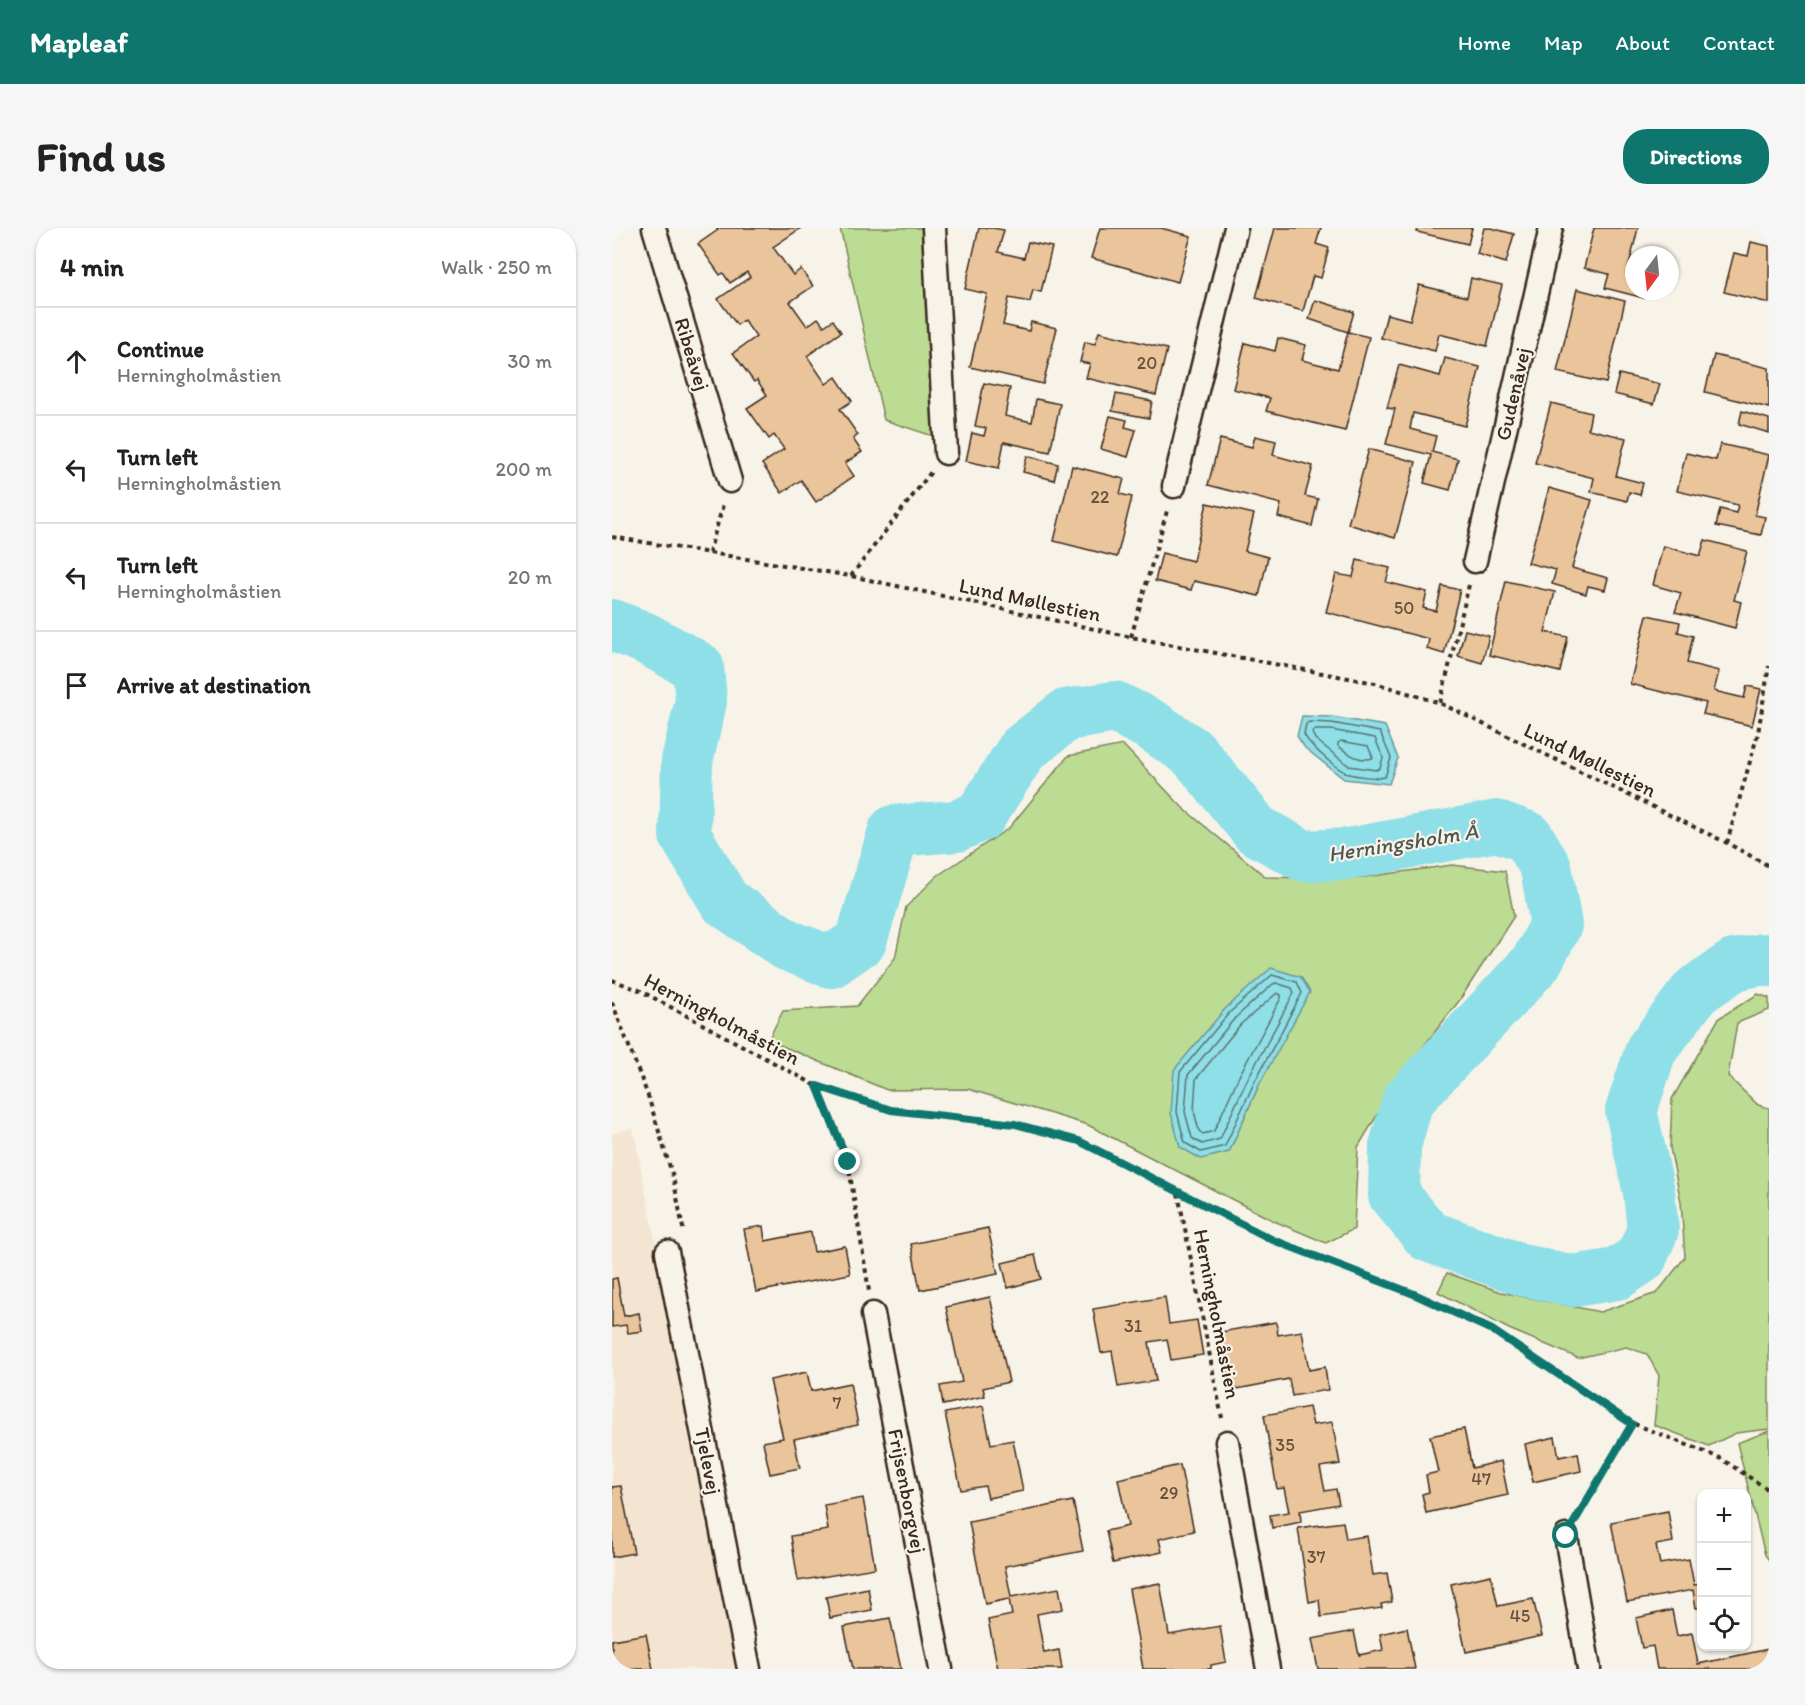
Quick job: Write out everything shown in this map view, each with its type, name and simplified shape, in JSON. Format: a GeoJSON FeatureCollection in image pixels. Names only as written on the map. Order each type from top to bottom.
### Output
{"type":"FeatureCollection","features":[{"type":"Feature","properties":{"kind":"street","name":"Ribeåvej"},"geometry":{"type":"LineString","coordinates":[[654,228],[730,481]]}},
{"type":"Feature","properties":{"kind":"street"},"geometry":{"type":"LineString","coordinates":[[934,228],[946,453]]}},
{"type":"Feature","properties":{"kind":"street"},"geometry":{"type":"LineString","coordinates":[[1174,486],[1236,228]]}},
{"type":"Feature","properties":{"kind":"street","name":"Gudenåvej"},"geometry":{"type":"LineString","coordinates":[[1475,561],[1551,228]]}},
{"type":"Feature","properties":{"kind":"street","name":"Tjelevej"},"geometry":{"type":"LineString","coordinates":[[667,1252],[749,1669]]}},
{"type":"Feature","properties":{"kind":"street","name":"Frijsenborgvej"},"geometry":{"type":"LineString","coordinates":[[873,1314],[941,1669]]}},
{"type":"Feature","properties":{"kind":"street"},"geometry":{"type":"LineString","coordinates":[[1227,1442],[1268,1669]]}},
{"type":"Feature","properties":{"kind":"street"},"geometry":{"type":"LineString","coordinates":[[1566,1536],[1589,1669]]}},
{"type":"Feature","properties":{"kind":"path"},"geometry":{"type":"LineString","coordinates":[[851,576],[946,453]]}},
{"type":"Feature","properties":{"kind":"path"},"geometry":{"type":"LineString","coordinates":[[709,553],[730,481]]}},
{"type":"Feature","properties":{"kind":"path"},"geometry":{"type":"LineString","coordinates":[[1131,637],[1174,486]]}},
{"type":"Feature","properties":{"kind":"path","name":"Lund Møllestien"},"geometry":{"type":"LineString","coordinates":[[612,537],[851,576],[1131,637],[1375,683],[1440,703],[1727,843],[1769,866]]}},
{"type":"Feature","properties":{"kind":"path"},"geometry":{"type":"LineString","coordinates":[[1440,703],[1475,561]]}},
{"type":"Feature","properties":{"kind":"path"},"geometry":{"type":"LineString","coordinates":[[1727,843],[1758,733],[1769,666]]}},
{"type":"Feature","properties":{"kind":"path","name":"Herningholmåstien"},"geometry":{"type":"LineString","coordinates":[[612,980],[639,990],[817,1086],[891,1110],[1015,1124],[1079,1141],[1273,1240],[1414,1294],[1492,1330],[1632,1424],[1720,1458],[1769,1490]]}},
{"type":"Feature","properties":{"kind":"path","name":"Herningholmåstien"},"geometry":{"type":"LineString","coordinates":[[817,1086],[848,1162],[873,1314]]}},
{"type":"Feature","properties":{"kind":"path","name":"Herningholmåstien"},"geometry":{"type":"LineString","coordinates":[[1178,1192],[1227,1442]]}},
{"type":"Feature","properties":{"kind":"path"},"geometry":{"type":"LineString","coordinates":[[1566,1536],[1632,1424]]}},
{"type":"Feature","properties":{"kind":"shaded area"},"geometry":{"type":"Polygon","coordinates":[[[633,1128],[740,1669],[612,1669],[612,1134],[633,1128]]]}},
{"type":"Feature","properties":{"kind":"green space"},"geometry":{"type":"Polygon","coordinates":[[[840,228],[927,228],[936,437],[884,420],[840,228]]]}},
{"type":"Feature","properties":{"kind":"green space"},"geometry":{"type":"Polygon","coordinates":[[[1123,745],[1183,808],[1266,877],[1351,879],[1452,865],[1505,871],[1514,916],[1459,1001],[1401,1075],[1358,1147],[1354,1229],[1326,1243],[1274,1221],[1088,1125],[968,1089],[887,1090],[768,1040],[783,1011],[857,1006],[895,958],[906,907],[937,876],[1009,828],[1068,756],[1123,745]],[[1259,1085],[1180,1147],[1229,1152],[1259,1085]]]}},
{"type":"Feature","properties":{"kind":"green space"},"geometry":{"type":"Polygon","coordinates":[[[1758,994],[1769,998],[1769,1010],[1737,1023],[1728,1076],[1758,1105],[1769,1108],[1769,1429],[1736,1433],[1709,1446],[1654,1425],[1659,1376],[1647,1354],[1626,1347],[1578,1358],[1509,1329],[1438,1292],[1447,1273],[1501,1292],[1600,1312],[1657,1293],[1685,1257],[1681,1202],[1670,1148],[1672,1099],[1719,1018],[1758,994]]]}},
{"type":"Feature","properties":{"kind":"green space"},"geometry":{"type":"Polygon","coordinates":[[[1769,1431],[1769,1560],[1765,1555],[1751,1499],[1751,1489],[1748,1489],[1737,1443],[1769,1431]]]}},
{"type":"Feature","properties":{"kind":"water"},"geometry":{"type":"Polygon","coordinates":[[[1302,716],[1332,717],[1385,726],[1398,758],[1389,784],[1344,779],[1305,748],[1297,736],[1302,716]]]}},
{"type":"Feature","properties":{"kind":"water"},"geometry":{"type":"Polygon","coordinates":[[[1271,968],[1301,977],[1310,992],[1259,1085],[1229,1152],[1201,1159],[1180,1147],[1171,1113],[1174,1070],[1225,1009],[1271,968]]]}},
{"type":"Feature","properties":{"kind":"building"},"geometry":{"type":"Polygon","coordinates":[[[716,228],[801,228],[773,247],[793,275],[801,269],[813,286],[790,302],[807,326],[818,318],[824,326],[833,320],[841,332],[807,356],[826,384],[836,377],[852,401],[840,409],[858,435],[853,439],[862,452],[845,463],[854,476],[816,502],[801,480],[782,493],[762,464],[784,449],[774,435],[769,439],[747,408],[767,395],[757,380],[754,382],[733,353],[756,337],[744,320],[737,325],[718,299],[750,277],[747,272],[730,283],[723,273],[720,275],[698,244],[718,230],[716,228]]]}},
{"type":"Feature","properties":{"kind":"building"},"geometry":{"type":"Polygon","coordinates":[[[979,228],[1004,230],[998,252],[1024,258],[1028,242],[1052,247],[1041,292],[1033,290],[1030,302],[1009,298],[1003,325],[1029,331],[1031,322],[1057,328],[1043,384],[970,367],[987,294],[965,289],[979,228]]]}},
{"type":"Feature","properties":{"kind":"building"},"geometry":{"type":"Polygon","coordinates":[[[1100,228],[1161,228],[1191,236],[1178,282],[1091,258],[1100,228]]]}},
{"type":"Feature","properties":{"kind":"building"},"geometry":{"type":"Polygon","coordinates":[[[1275,228],[1321,228],[1316,244],[1329,248],[1321,278],[1313,276],[1303,311],[1256,298],[1275,228]]]}},
{"type":"Feature","properties":{"kind":"building"},"geometry":{"type":"Polygon","coordinates":[[[1418,228],[1472,228],[1468,244],[1417,232],[1418,228]]]}},
{"type":"Feature","properties":{"kind":"building"},"geometry":{"type":"Polygon","coordinates":[[[1484,228],[1514,234],[1506,263],[1477,254],[1484,228]]]}},
{"type":"Feature","properties":{"kind":"building"},"geometry":{"type":"Polygon","coordinates":[[[1594,228],[1638,228],[1634,246],[1625,246],[1625,293],[1605,288],[1609,274],[1584,268],[1594,228]]]}},
{"type":"Feature","properties":{"kind":"building"},"geometry":{"type":"Polygon","coordinates":[[[1751,242],[1769,246],[1769,303],[1724,292],[1734,253],[1748,256],[1751,242]]]}},
{"type":"Feature","properties":{"kind":"building"},"geometry":{"type":"Polygon","coordinates":[[[1471,278],[1502,285],[1487,346],[1439,334],[1435,351],[1381,338],[1387,314],[1410,320],[1419,285],[1467,297],[1471,278]]]}},
{"type":"Feature","properties":{"kind":"building"},"geometry":{"type":"Polygon","coordinates":[[[1577,289],[1625,301],[1606,383],[1557,372],[1577,289]]]}},
{"type":"Feature","properties":{"kind":"building"},"geometry":{"type":"Polygon","coordinates":[[[1315,300],[1354,312],[1348,332],[1309,319],[1315,300]]]}},
{"type":"Feature","properties":{"kind":"building"},"geometry":{"type":"Polygon","coordinates":[[[1099,332],[1167,349],[1156,395],[1086,378],[1090,364],[1080,362],[1085,342],[1095,344],[1099,332]]]}},
{"type":"Feature","properties":{"kind":"building"},"geometry":{"type":"Polygon","coordinates":[[[1348,332],[1369,337],[1345,431],[1266,411],[1270,398],[1233,389],[1245,343],[1275,351],[1278,338],[1306,345],[1302,360],[1338,369],[1348,332]]]}},
{"type":"Feature","properties":{"kind":"building"},"geometry":{"type":"Polygon","coordinates":[[[1714,355],[1769,368],[1769,408],[1705,392],[1714,355]]]}},
{"type":"Feature","properties":{"kind":"building"},"geometry":{"type":"Polygon","coordinates":[[[1445,358],[1480,367],[1465,426],[1413,413],[1410,429],[1436,436],[1432,452],[1458,459],[1450,490],[1424,483],[1431,455],[1386,444],[1395,409],[1387,408],[1399,365],[1440,376],[1445,358]]]}},
{"type":"Feature","properties":{"kind":"building"},"geometry":{"type":"Polygon","coordinates":[[[1619,374],[1660,384],[1654,404],[1614,394],[1619,374]]]}},
{"type":"Feature","properties":{"kind":"building"},"geometry":{"type":"Polygon","coordinates":[[[984,383],[1010,388],[1005,416],[1032,422],[1036,399],[1060,404],[1050,452],[1004,442],[999,468],[966,461],[972,433],[984,436],[986,428],[975,426],[984,383]]]}},
{"type":"Feature","properties":{"kind":"building"},"geometry":{"type":"Polygon","coordinates":[[[1116,394],[1152,401],[1149,418],[1112,411],[1116,394]]]}},
{"type":"Feature","properties":{"kind":"building"},"geometry":{"type":"Polygon","coordinates":[[[1551,403],[1591,413],[1588,429],[1626,438],[1616,476],[1643,483],[1640,495],[1629,492],[1627,501],[1591,492],[1594,478],[1535,463],[1551,403]]]}},
{"type":"Feature","properties":{"kind":"building"},"geometry":{"type":"Polygon","coordinates":[[[1742,411],[1769,419],[1769,433],[1739,424],[1742,411]]]}},
{"type":"Feature","properties":{"kind":"building"},"geometry":{"type":"Polygon","coordinates":[[[1110,416],[1127,420],[1125,427],[1136,430],[1128,457],[1101,449],[1110,416]]]}},
{"type":"Feature","properties":{"kind":"building"},"geometry":{"type":"Polygon","coordinates":[[[1255,436],[1276,441],[1273,455],[1313,466],[1305,496],[1318,499],[1312,526],[1278,517],[1281,504],[1208,485],[1220,439],[1252,447],[1255,436]]]}},
{"type":"Feature","properties":{"kind":"building"},"geometry":{"type":"Polygon","coordinates":[[[1720,444],[1769,455],[1755,515],[1765,517],[1761,535],[1716,526],[1720,509],[1736,513],[1738,505],[1677,491],[1686,453],[1716,460],[1720,444]]]}},
{"type":"Feature","properties":{"kind":"building"},"geometry":{"type":"Polygon","coordinates":[[[1369,449],[1416,462],[1395,538],[1348,524],[1369,449]]]}},
{"type":"Feature","properties":{"kind":"building"},"geometry":{"type":"Polygon","coordinates":[[[1027,456],[1058,464],[1054,480],[1023,472],[1027,456]]]}},
{"type":"Feature","properties":{"kind":"building"},"geometry":{"type":"Polygon","coordinates":[[[1072,466],[1124,479],[1120,494],[1132,497],[1117,557],[1054,541],[1072,466]]]}},
{"type":"Feature","properties":{"kind":"building"},"geometry":{"type":"Polygon","coordinates":[[[1549,488],[1592,500],[1572,568],[1608,578],[1605,590],[1588,586],[1586,594],[1552,584],[1556,570],[1528,563],[1549,488]]]}},
{"type":"Feature","properties":{"kind":"building"},"geometry":{"type":"Polygon","coordinates":[[[1207,503],[1254,514],[1245,551],[1268,557],[1259,596],[1194,581],[1191,590],[1155,581],[1162,553],[1193,561],[1207,503]]]}},
{"type":"Feature","properties":{"kind":"building"},"geometry":{"type":"Polygon","coordinates":[[[1705,540],[1747,551],[1734,600],[1741,602],[1735,628],[1675,612],[1681,593],[1653,585],[1663,546],[1700,556],[1705,540]]]}},
{"type":"Feature","properties":{"kind":"building"},"geometry":{"type":"Polygon","coordinates":[[[1357,560],[1390,568],[1386,582],[1427,592],[1423,608],[1436,611],[1442,586],[1460,590],[1444,654],[1427,649],[1429,639],[1326,612],[1336,574],[1353,577],[1357,560]]]}},
{"type":"Feature","properties":{"kind":"building"},"geometry":{"type":"Polygon","coordinates":[[[1506,581],[1555,592],[1545,632],[1568,637],[1560,672],[1489,655],[1506,581]]]}},
{"type":"Feature","properties":{"kind":"building"},"geometry":{"type":"Polygon","coordinates":[[[1647,615],[1680,622],[1678,632],[1693,636],[1687,663],[1719,671],[1714,691],[1744,698],[1747,686],[1761,689],[1752,726],[1703,714],[1706,703],[1630,684],[1647,615]]]}},
{"type":"Feature","properties":{"kind":"building"},"geometry":{"type":"Polygon","coordinates":[[[1465,630],[1489,636],[1482,663],[1458,656],[1465,630]]]}},
{"type":"Feature","properties":{"kind":"building"},"geometry":{"type":"Polygon","coordinates":[[[763,1226],[765,1241],[811,1232],[814,1252],[845,1246],[850,1274],[756,1292],[744,1229],[763,1226]]]}},
{"type":"Feature","properties":{"kind":"building"},"geometry":{"type":"Polygon","coordinates":[[[988,1228],[998,1274],[920,1290],[911,1244],[988,1228]]]}},
{"type":"Feature","properties":{"kind":"building"},"geometry":{"type":"Polygon","coordinates":[[[1035,1255],[1041,1279],[1008,1288],[1002,1263],[1035,1255]]]}},
{"type":"Feature","properties":{"kind":"building"},"geometry":{"type":"Polygon","coordinates":[[[617,1278],[624,1316],[639,1313],[642,1331],[628,1333],[626,1325],[612,1327],[612,1279],[617,1278]]]}},
{"type":"Feature","properties":{"kind":"building"},"geometry":{"type":"Polygon","coordinates":[[[990,1297],[1009,1382],[983,1388],[985,1396],[943,1405],[940,1386],[962,1382],[946,1307],[990,1297]]]}},
{"type":"Feature","properties":{"kind":"building"},"geometry":{"type":"Polygon","coordinates":[[[1165,1297],[1169,1324],[1197,1320],[1203,1355],[1171,1360],[1167,1339],[1149,1342],[1156,1381],[1118,1387],[1112,1351],[1101,1353],[1093,1309],[1165,1297]]]}},
{"type":"Feature","properties":{"kind":"building"},"geometry":{"type":"Polygon","coordinates":[[[1276,1322],[1278,1335],[1302,1331],[1309,1370],[1325,1367],[1328,1390],[1292,1396],[1289,1379],[1231,1390],[1221,1332],[1276,1322]]]}},
{"type":"Feature","properties":{"kind":"building"},"geometry":{"type":"Polygon","coordinates":[[[807,1372],[811,1391],[850,1383],[858,1425],[794,1439],[800,1468],[770,1474],[763,1442],[783,1438],[770,1380],[807,1372]]]}},
{"type":"Feature","properties":{"kind":"building"},"geometry":{"type":"Polygon","coordinates":[[[983,1406],[991,1444],[1013,1440],[1023,1491],[988,1498],[985,1486],[961,1490],[945,1413],[983,1406]]]}},
{"type":"Feature","properties":{"kind":"building"},"geometry":{"type":"Polygon","coordinates":[[[1309,1407],[1313,1425],[1332,1422],[1340,1464],[1320,1467],[1325,1491],[1336,1489],[1339,1504],[1300,1511],[1301,1522],[1272,1528],[1270,1515],[1289,1512],[1284,1488],[1277,1489],[1264,1415],[1309,1407]]]}},
{"type":"Feature","properties":{"kind":"building"},"geometry":{"type":"Polygon","coordinates":[[[1464,1429],[1472,1468],[1501,1461],[1508,1495],[1426,1513],[1422,1494],[1429,1492],[1426,1475],[1438,1472],[1430,1436],[1464,1429]]]}},
{"type":"Feature","properties":{"kind":"building"},"geometry":{"type":"Polygon","coordinates":[[[1555,1437],[1559,1457],[1578,1453],[1581,1471],[1533,1482],[1525,1444],[1555,1437]]]}},
{"type":"Feature","properties":{"kind":"building"},"geometry":{"type":"Polygon","coordinates":[[[1180,1465],[1194,1531],[1159,1539],[1162,1552],[1113,1563],[1106,1531],[1128,1526],[1118,1479],[1180,1465]]]}},
{"type":"Feature","properties":{"kind":"building"},"geometry":{"type":"Polygon","coordinates":[[[621,1486],[634,1553],[612,1557],[612,1487],[621,1486]]]}},
{"type":"Feature","properties":{"kind":"building"},"geometry":{"type":"Polygon","coordinates":[[[863,1498],[875,1568],[798,1581],[791,1536],[828,1530],[824,1505],[863,1498]]]}},
{"type":"Feature","properties":{"kind":"building"},"geometry":{"type":"Polygon","coordinates":[[[1073,1501],[1083,1551],[1005,1566],[1011,1597],[1059,1588],[1063,1609],[1037,1614],[1044,1653],[1059,1650],[1062,1669],[998,1669],[988,1620],[1012,1615],[1009,1599],[985,1604],[969,1522],[1073,1501]]]}},
{"type":"Feature","properties":{"kind":"building"},"geometry":{"type":"Polygon","coordinates":[[[1668,1511],[1673,1542],[1656,1545],[1660,1564],[1689,1559],[1694,1585],[1697,1585],[1697,1608],[1693,1590],[1627,1602],[1611,1522],[1668,1511]]]}},
{"type":"Feature","properties":{"kind":"building"},"geometry":{"type":"Polygon","coordinates":[[[1343,1522],[1346,1539],[1367,1536],[1373,1575],[1387,1573],[1392,1602],[1381,1604],[1382,1608],[1321,1617],[1319,1600],[1309,1602],[1298,1528],[1343,1522]]]}},
{"type":"Feature","properties":{"kind":"building"},"geometry":{"type":"Polygon","coordinates":[[[1491,1575],[1498,1606],[1533,1599],[1542,1636],[1466,1652],[1451,1584],[1491,1575]]]}},
{"type":"Feature","properties":{"kind":"building"},"geometry":{"type":"Polygon","coordinates":[[[1160,1583],[1169,1635],[1220,1626],[1226,1662],[1211,1665],[1211,1669],[1143,1669],[1129,1589],[1160,1583]]]}},
{"type":"Feature","properties":{"kind":"building"},"geometry":{"type":"Polygon","coordinates":[[[868,1588],[872,1610],[830,1618],[826,1597],[868,1588]]]}},
{"type":"Feature","properties":{"kind":"building"},"geometry":{"type":"Polygon","coordinates":[[[1672,1610],[1677,1636],[1692,1633],[1698,1664],[1769,1649],[1769,1669],[1657,1669],[1653,1646],[1642,1648],[1636,1618],[1672,1610]]]}},
{"type":"Feature","properties":{"kind":"building"},"geometry":{"type":"Polygon","coordinates":[[[890,1618],[901,1669],[853,1669],[844,1627],[890,1618]]]}},
{"type":"Feature","properties":{"kind":"building"},"geometry":{"type":"Polygon","coordinates":[[[1407,1628],[1415,1669],[1318,1669],[1312,1639],[1354,1631],[1359,1655],[1383,1650],[1380,1634],[1407,1628]]]}},
{"type":"Feature","properties":{"kind":"building"},"geometry":{"type":"Polygon","coordinates":[[[646,1634],[653,1669],[612,1669],[612,1640],[646,1634]]]}},
{"type":"Feature","properties":{"kind":"waterway","name":"Herningsholm Å"},"geometry":{"type":"LineString","coordinates":[[612,625],[645,638],[698,667],[701,701],[687,761],[685,835],[725,902],[787,945],[831,962],[861,941],[894,831],[957,826],[980,816],[1023,749],[1066,715],[1115,707],[1151,725],[1193,753],[1256,830],[1304,856],[1348,854],[1497,826],[1528,837],[1546,868],[1556,925],[1536,963],[1408,1100],[1395,1146],[1394,1195],[1428,1236],[1522,1270],[1574,1281],[1617,1274],[1641,1258],[1653,1230],[1649,1192],[1631,1111],[1651,1050],[1696,991],[1734,965],[1763,959],[1769,961]]}},
{"type":"Feature","properties":{"kind":"route"},"geometry":{"type":"LineString","coordinates":[[848,1162],[817,1086],[891,1110],[1015,1124],[1079,1141],[1273,1240],[1414,1294],[1492,1330],[1632,1424],[1566,1536]]}}]}
